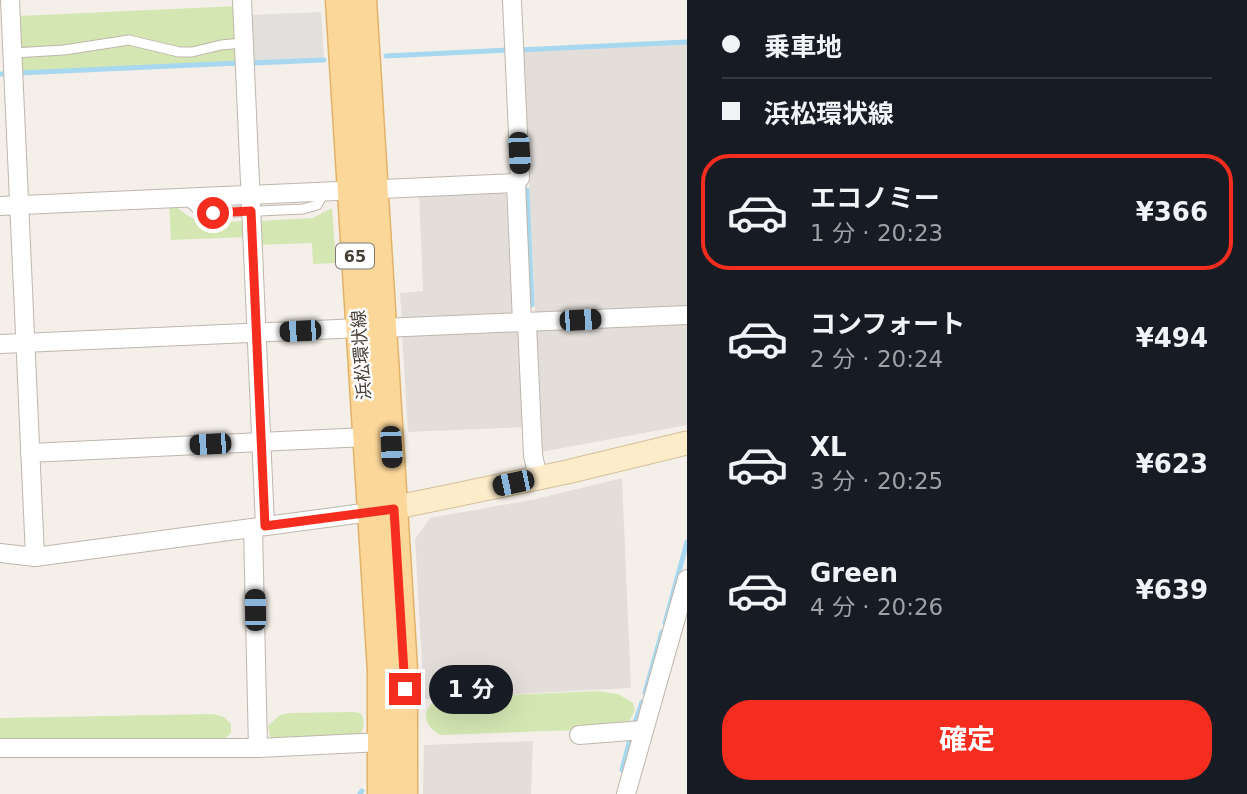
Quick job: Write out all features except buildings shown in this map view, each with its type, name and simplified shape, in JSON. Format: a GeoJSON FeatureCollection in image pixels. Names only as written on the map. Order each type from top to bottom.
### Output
{"type":"FeatureCollection","features":[{"type":"Feature","properties":{"kind":"main road","name":"浜松環状線"},"geometry":{"type":"LineString","coordinates":[[339,0],[363,190],[383,510],[404,670],[383,794]]}},
{"type":"Feature","properties":{"kind":"main road","name":"浜松環状線"},"geometry":{"type":"LineString","coordinates":[[363,0],[363,190]]}},
{"type":"Feature","properties":{"kind":"main road","name":"浜松環状線"},"geometry":{"type":"LineString","coordinates":[[372,328],[366,437],[383,510],[383,794]]}},
{"type":"Feature","properties":{"kind":"street"},"geometry":{"type":"LineString","coordinates":[[10,0],[35,557]]}},
{"type":"Feature","properties":{"kind":"street"},"geometry":{"type":"LineString","coordinates":[[242,0],[261,442],[258,748]]}},
{"type":"Feature","properties":{"kind":"street"},"geometry":{"type":"LineString","coordinates":[[512,0],[520,178],[516,183],[533,455],[538,478]]}},
{"type":"Feature","properties":{"kind":"street"},"geometry":{"type":"LineString","coordinates":[[0,206],[185,198],[251,203],[325,191],[516,183]]}},
{"type":"Feature","properties":{"kind":"street"},"geometry":{"type":"LineString","coordinates":[[0,345],[687,315]]}},
{"type":"Feature","properties":{"kind":"street"},"geometry":{"type":"LineString","coordinates":[[30,453],[366,437]]}},
{"type":"Feature","properties":{"kind":"street"},"geometry":{"type":"LineString","coordinates":[[0,553],[35,557],[383,510],[538,478],[687,443]]}},
{"type":"Feature","properties":{"kind":"street"},"geometry":{"type":"LineString","coordinates":[[626,794],[687,579]]}},
{"type":"Feature","properties":{"kind":"street"},"geometry":{"type":"LineString","coordinates":[[579,735],[643,730]]}},
{"type":"Feature","properties":{"kind":"street"},"geometry":{"type":"LineString","coordinates":[[0,748],[258,748],[382,742]]}},
{"type":"Feature","properties":{"kind":"lane"},"geometry":{"type":"LineString","coordinates":[[13,53],[129,40],[180,52],[243,43]]}},
{"type":"Feature","properties":{"kind":"shaded area"},"geometry":{"type":"Polygon","coordinates":[[[321,12],[324,58],[249,62],[247,15],[321,12]]]}},
{"type":"Feature","properties":{"kind":"shaded area"},"geometry":{"type":"Polygon","coordinates":[[[687,43],[687,308],[539,314],[535,311],[523,51],[687,43]]]}},
{"type":"Feature","properties":{"kind":"shaded area"},"geometry":{"type":"Polygon","coordinates":[[[419,192],[506,192],[512,313],[508,316],[402,321],[400,293],[423,291],[419,192]]]}},
{"type":"Feature","properties":{"kind":"shaded area"},"geometry":{"type":"Polygon","coordinates":[[[687,323],[687,425],[541,452],[536,333],[539,329],[687,323]]]}},
{"type":"Feature","properties":{"kind":"shaded area"},"geometry":{"type":"Polygon","coordinates":[[[523,327],[527,427],[408,432],[402,332],[523,327]]]}},
{"type":"Feature","properties":{"kind":"shaded area"},"geometry":{"type":"Polygon","coordinates":[[[622,478],[631,688],[424,699],[415,539],[430,518],[536,499],[622,478]]]}},
{"type":"Feature","properties":{"kind":"shaded area"},"geometry":{"type":"Polygon","coordinates":[[[533,741],[531,794],[423,794],[424,745],[533,741]]]}},
{"type":"Feature","properties":{"kind":"green space"},"geometry":{"type":"Polygon","coordinates":[[[237,6],[239,62],[21,72],[19,16],[237,6]]]}},
{"type":"Feature","properties":{"kind":"green space"},"geometry":{"type":"Polygon","coordinates":[[[169,203],[173,203],[189,216],[205,222],[243,221],[247,225],[247,237],[171,240],[169,203]]]}},
{"type":"Feature","properties":{"kind":"green space"},"geometry":{"type":"Polygon","coordinates":[[[332,208],[336,263],[313,264],[312,243],[257,245],[260,221],[313,218],[332,208]]]}},
{"type":"Feature","properties":{"kind":"green space"},"geometry":{"type":"Polygon","coordinates":[[[597,691],[618,694],[633,703],[635,710],[628,724],[578,730],[441,735],[430,727],[426,716],[429,706],[441,698],[597,691]]]}},
{"type":"Feature","properties":{"kind":"green space"},"geometry":{"type":"Polygon","coordinates":[[[360,713],[364,722],[359,737],[273,740],[269,734],[268,726],[280,715],[360,713]]]}},
{"type":"Feature","properties":{"kind":"green space"},"geometry":{"type":"Polygon","coordinates":[[[213,714],[224,717],[231,724],[231,733],[223,740],[0,743],[0,718],[213,714]]]}},
{"type":"Feature","properties":{"kind":"waterway"},"geometry":{"type":"LineString","coordinates":[[519,50],[687,42]]}},
{"type":"Feature","properties":{"kind":"waterway"},"geometry":{"type":"LineString","coordinates":[[386,56],[509,50]]}},
{"type":"Feature","properties":{"kind":"waterway"},"geometry":{"type":"LineString","coordinates":[[251,63],[324,60]]}},
{"type":"Feature","properties":{"kind":"waterway"},"geometry":{"type":"LineString","coordinates":[[18,73],[238,63]]}},
{"type":"Feature","properties":{"kind":"waterway"},"geometry":{"type":"LineString","coordinates":[[0,74],[7,74]]}},
{"type":"Feature","properties":{"kind":"waterway"},"geometry":{"type":"LineString","coordinates":[[527,190],[532,305]]}},
{"type":"Feature","properties":{"kind":"waterway"},"geometry":{"type":"LineString","coordinates":[[665,623],[687,542]]}},
{"type":"Feature","properties":{"kind":"waterway"},"geometry":{"type":"LineString","coordinates":[[645,693],[662,632]]}},
{"type":"Feature","properties":{"kind":"waterway"},"geometry":{"type":"LineString","coordinates":[[634,726],[642,702]]}},
{"type":"Feature","properties":{"kind":"waterway"},"geometry":{"type":"LineString","coordinates":[[622,770],[631,735]]}},
{"type":"Feature","properties":{"kind":"route"},"geometry":{"type":"LineString","coordinates":[[213,213],[251,211],[265,526],[394,509],[405,689]]}}]}
